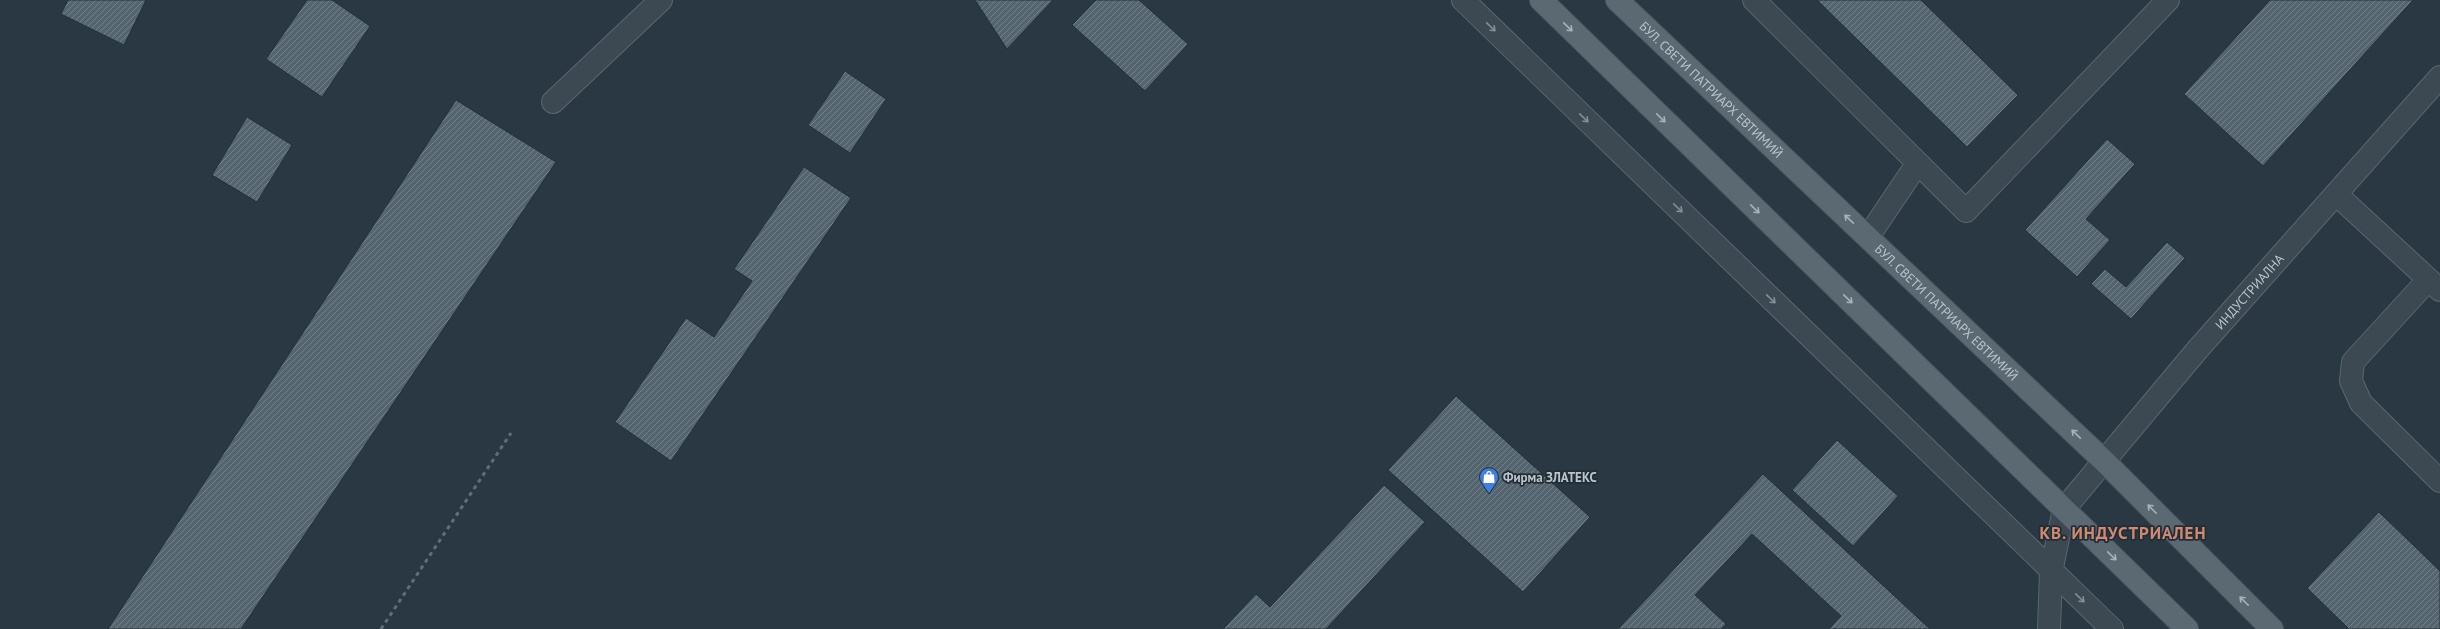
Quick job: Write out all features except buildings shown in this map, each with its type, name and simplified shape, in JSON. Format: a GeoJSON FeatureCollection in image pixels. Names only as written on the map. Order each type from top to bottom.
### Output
{"type":"FeatureCollection","features":[{"type":"Feature","properties":{"kind":"main road"},"geometry":{"type":"LineString","coordinates":[[1541,0],[2187,629]]}},
{"type":"Feature","properties":{"kind":"main road","name":"БУЛ. СВЕТИ ПАТРИАРХ ЕВТИМИЙ"},"geometry":{"type":"LineString","coordinates":[[1617,0],[2104,461],[2272,629]]}},
{"type":"Feature","properties":{"kind":"street"},"geometry":{"type":"LineString","coordinates":[[554,102],[661,0]]}},
{"type":"Feature","properties":{"kind":"street"},"geometry":{"type":"LineString","coordinates":[[1463,0],[2051,572],[2112,629]]}},
{"type":"Feature","properties":{"kind":"street"},"geometry":{"type":"LineString","coordinates":[[1754,0],[1917,164],[1966,211],[2168,0]]}},
{"type":"Feature","properties":{"kind":"street","name":"ИНДУСТРИАЛНА"},"geometry":{"type":"LineString","coordinates":[[2064,509],[2198,349],[2440,77]]}},
{"type":"Feature","properties":{"kind":"street"},"geometry":{"type":"LineString","coordinates":[[1868,237],[1917,164]]}},
{"type":"Feature","properties":{"kind":"street"},"geometry":{"type":"LineString","coordinates":[[2336,194],[2434,285],[2354,362],[2351,381],[2361,403],[2440,480]]}},
{"type":"Feature","properties":{"kind":"street"},"geometry":{"type":"LineString","coordinates":[[2049,629],[2051,572],[2064,509]]}},
{"type":"Feature","properties":{"kind":"railway"},"geometry":{"type":"LineString","coordinates":[[381,629],[511,433]]}},
{"type":"Feature","properties":{"kind":"place","name":"Фирма ЗЛАТЕКС"},"geometry":{"type":"Point","coordinates":[1489,494]}},
{"type":"Feature","properties":{"kind":"district","name":"КВ. ИНДУСТРИАЛЕН"},"geometry":{"type":"Point","coordinates":[2123,533]}}]}
